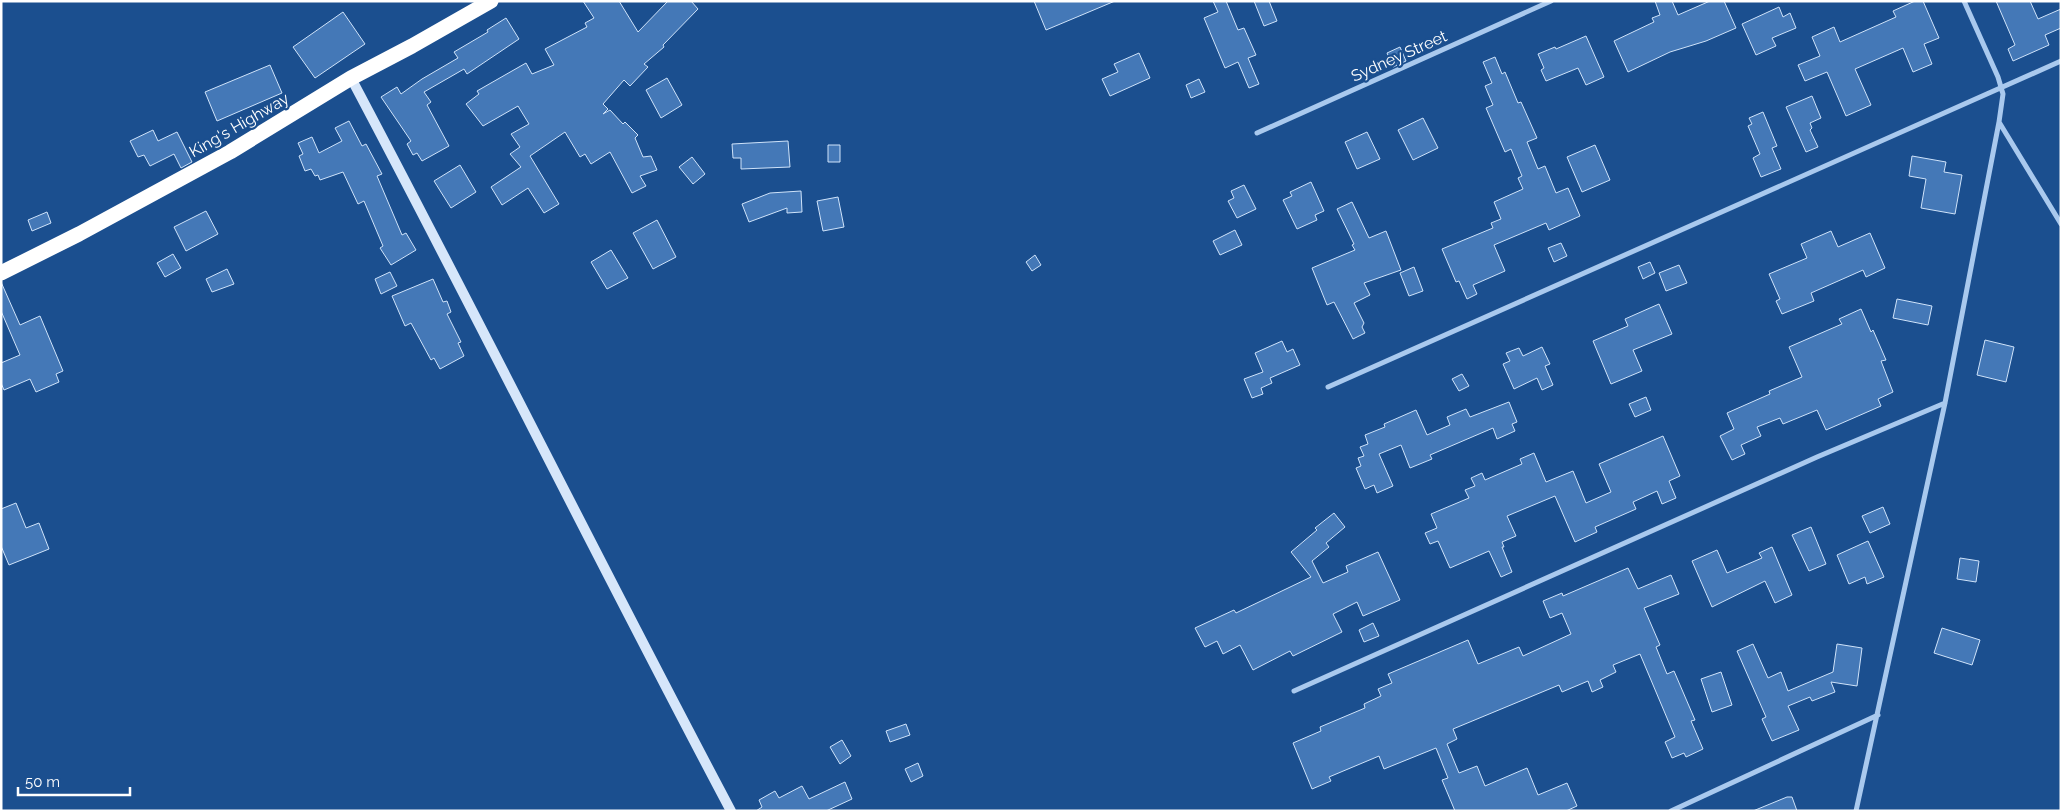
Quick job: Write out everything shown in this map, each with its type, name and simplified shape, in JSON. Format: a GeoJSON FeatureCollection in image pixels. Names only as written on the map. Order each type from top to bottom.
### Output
{"type":"FeatureCollection","features":[{"type":"Feature","properties":{"kind":"highway","name":"King's Highway"},"geometry":{"type":"LineString","coordinates":[[1,273],[230,152],[351,78],[491,1]]}},
{"type":"Feature","properties":{"kind":"street","name":"Sydney Street"},"geometry":{"type":"LineString","coordinates":[[1257,133],[1551,1]]}},
{"type":"Feature","properties":{"kind":"street"},"geometry":{"type":"LineString","coordinates":[[1856,811],[1945,403],[2003,104],[1998,77],[1964,1]]}},
{"type":"Feature","properties":{"kind":"street"},"geometry":{"type":"LineString","coordinates":[[1328,387],[2061,61]]}},
{"type":"Feature","properties":{"kind":"street"},"geometry":{"type":"LineString","coordinates":[[351,78],[443,252],[658,673],[731,811]]}},
{"type":"Feature","properties":{"kind":"street"},"geometry":{"type":"LineString","coordinates":[[1999,122],[2061,224]]}},
{"type":"Feature","properties":{"kind":"street"},"geometry":{"type":"LineString","coordinates":[[1294,691],[1817,457],[1945,403]]}},
{"type":"Feature","properties":{"kind":"street"},"geometry":{"type":"LineString","coordinates":[[1671,811],[1878,715]]}},
{"type":"Feature","properties":{"kind":"building"},"geometry":{"type":"Polygon","coordinates":[[[583,1],[619,1],[638,32],[668,1],[691,1],[698,9],[663,45],[664,47],[644,64],[648,67],[630,86],[624,80],[603,104],[608,109],[603,114],[610,110],[623,124],[625,122],[638,135],[635,138],[643,157],[651,156],[657,170],[640,176],[646,186],[632,193],[610,152],[591,164],[585,154],[580,157],[565,132],[530,156],[559,204],[544,213],[528,188],[502,205],[491,187],[521,167],[510,154],[520,147],[511,134],[529,124],[518,106],[483,126],[466,104],[479,94],[477,91],[526,63],[532,74],[554,65],[545,49],[587,27],[585,23],[594,18],[583,1]]]}},
{"type":"Feature","properties":{"kind":"building"},"geometry":{"type":"Polygon","coordinates":[[[1034,1],[1115,1],[1046,30],[1034,1]]]}},
{"type":"Feature","properties":{"kind":"building"},"geometry":{"type":"Polygon","coordinates":[[[1213,1],[1226,1],[1238,30],[1244,28],[1256,55],[1248,58],[1259,84],[1249,88],[1238,62],[1225,68],[1204,18],[1218,12],[1213,1]]]}},
{"type":"Feature","properties":{"kind":"building"},"geometry":{"type":"Polygon","coordinates":[[[1254,1],[1269,1],[1277,21],[1264,26],[1254,1]]]}},
{"type":"Feature","properties":{"kind":"building"},"geometry":{"type":"Polygon","coordinates":[[[1655,1],[1672,1],[1678,15],[1710,1],[1724,1],[1736,28],[1706,41],[1670,52],[1628,72],[1614,41],[1654,22],[1652,18],[1660,15],[1655,1]]]}},
{"type":"Feature","properties":{"kind":"building"},"geometry":{"type":"Polygon","coordinates":[[[1915,1],[1923,1],[1939,38],[1924,44],[1932,64],[1913,72],[1903,48],[1855,69],[1871,105],[1846,116],[1827,72],[1805,81],[1798,65],[1820,56],[1812,37],[1834,27],[1840,42],[1896,17],[1893,11],[1915,1]]]}},
{"type":"Feature","properties":{"kind":"building"},"geometry":{"type":"Polygon","coordinates":[[[1996,1],[2030,1],[2038,19],[2061,9],[2061,28],[2045,35],[2049,45],[2013,61],[2008,49],[2015,45],[1996,1]]]}},
{"type":"Feature","properties":{"kind":"building"},"geometry":{"type":"Polygon","coordinates":[[[1779,7],[1783,17],[1790,13],[1796,28],[1772,38],[1776,46],[1756,55],[1742,24],[1779,7]]]}},
{"type":"Feature","properties":{"kind":"building"},"geometry":{"type":"Polygon","coordinates":[[[343,12],[365,44],[315,78],[293,47],[343,12]]]}},
{"type":"Feature","properties":{"kind":"building"},"geometry":{"type":"Polygon","coordinates":[[[506,18],[519,39],[467,74],[464,69],[424,92],[431,102],[427,105],[449,146],[422,161],[417,153],[413,155],[407,144],[411,141],[381,97],[397,87],[401,94],[458,58],[454,52],[488,32],[487,30],[506,18]]]}},
{"type":"Feature","properties":{"kind":"building"},"geometry":{"type":"Polygon","coordinates":[[[1586,36],[1604,77],[1586,85],[1578,68],[1546,81],[1541,70],[1544,68],[1538,54],[1555,47],[1556,49],[1586,36]]]}},
{"type":"Feature","properties":{"kind":"building"},"geometry":{"type":"Polygon","coordinates":[[[1400,47],[1406,61],[1393,67],[1387,53],[1400,47]]]}},
{"type":"Feature","properties":{"kind":"building"},"geometry":{"type":"Polygon","coordinates":[[[1139,53],[1150,78],[1110,96],[1102,79],[1118,72],[1114,64],[1139,53]]]}},
{"type":"Feature","properties":{"kind":"building"},"geometry":{"type":"Polygon","coordinates":[[[1495,57],[1502,74],[1505,72],[1518,103],[1521,102],[1537,138],[1527,142],[1538,169],[1545,166],[1556,193],[1568,188],[1580,216],[1549,230],[1546,223],[1494,245],[1505,271],[1473,285],[1477,294],[1467,299],[1459,281],[1456,282],[1442,249],[1493,228],[1491,223],[1501,219],[1494,202],[1523,189],[1518,178],[1522,176],[1511,149],[1505,152],[1486,108],[1493,105],[1485,86],[1492,83],[1483,62],[1495,57]]]}},
{"type":"Feature","properties":{"kind":"building"},"geometry":{"type":"Polygon","coordinates":[[[270,65],[282,93],[217,121],[205,92],[270,65]]]}},
{"type":"Feature","properties":{"kind":"building"},"geometry":{"type":"Polygon","coordinates":[[[667,78],[682,105],[661,118],[646,90],[667,78]]]}},
{"type":"Feature","properties":{"kind":"building"},"geometry":{"type":"Polygon","coordinates":[[[1199,79],[1205,92],[1191,98],[1186,85],[1199,79]]]}},
{"type":"Feature","properties":{"kind":"building"},"geometry":{"type":"Polygon","coordinates":[[[1812,96],[1821,118],[1810,123],[1812,128],[1810,130],[1818,147],[1806,152],[1786,107],[1812,96]]]}},
{"type":"Feature","properties":{"kind":"building"},"geometry":{"type":"Polygon","coordinates":[[[1763,112],[1777,146],[1772,148],[1781,169],[1761,177],[1753,158],[1760,154],[1748,126],[1752,124],[1749,118],[1763,112]]]}},
{"type":"Feature","properties":{"kind":"building"},"geometry":{"type":"Polygon","coordinates":[[[1423,118],[1438,148],[1413,160],[1398,130],[1423,118]]]}},
{"type":"Feature","properties":{"kind":"building"},"geometry":{"type":"Polygon","coordinates":[[[349,121],[362,146],[366,144],[382,174],[377,176],[402,235],[406,233],[416,250],[391,265],[380,248],[383,246],[364,201],[358,204],[343,172],[320,180],[318,175],[315,176],[311,169],[305,171],[299,156],[303,154],[298,143],[312,137],[319,153],[342,141],[335,128],[349,121]]]}},
{"type":"Feature","properties":{"kind":"building"},"geometry":{"type":"Polygon","coordinates":[[[153,130],[158,141],[177,132],[192,162],[181,168],[174,154],[150,166],[144,155],[138,157],[130,141],[153,130]]]}},
{"type":"Feature","properties":{"kind":"building"},"geometry":{"type":"Polygon","coordinates":[[[1367,132],[1380,159],[1357,169],[1345,142],[1367,132]]]}},
{"type":"Feature","properties":{"kind":"building"},"geometry":{"type":"Polygon","coordinates":[[[788,141],[790,167],[741,169],[741,158],[733,158],[732,144],[788,141]]]}},
{"type":"Feature","properties":{"kind":"building"},"geometry":{"type":"Polygon","coordinates":[[[828,145],[840,145],[840,162],[828,162],[828,145]]]}},
{"type":"Feature","properties":{"kind":"building"},"geometry":{"type":"Polygon","coordinates":[[[1595,145],[1610,180],[1582,192],[1567,157],[1595,145]]]}},
{"type":"Feature","properties":{"kind":"building"},"geometry":{"type":"Polygon","coordinates":[[[1912,156],[1946,162],[1944,172],[1962,175],[1955,214],[1921,208],[1926,179],[1909,176],[1912,156]]]}},
{"type":"Feature","properties":{"kind":"building"},"geometry":{"type":"Polygon","coordinates":[[[692,157],[705,174],[693,184],[679,167],[692,157]]]}},
{"type":"Feature","properties":{"kind":"building"},"geometry":{"type":"Polygon","coordinates":[[[460,165],[476,192],[451,208],[434,181],[460,165]]]}},
{"type":"Feature","properties":{"kind":"building"},"geometry":{"type":"Polygon","coordinates":[[[1311,182],[1324,211],[1315,215],[1317,220],[1297,229],[1283,200],[1292,196],[1290,192],[1311,182]]]}},
{"type":"Feature","properties":{"kind":"building"},"geometry":{"type":"Polygon","coordinates":[[[1244,185],[1256,209],[1237,218],[1228,201],[1234,198],[1231,191],[1244,185]]]}},
{"type":"Feature","properties":{"kind":"building"},"geometry":{"type":"Polygon","coordinates":[[[801,191],[802,212],[787,213],[787,208],[749,222],[742,204],[770,193],[801,191]]]}},
{"type":"Feature","properties":{"kind":"building"},"geometry":{"type":"Polygon","coordinates":[[[838,197],[844,227],[823,231],[817,201],[838,197]]]}},
{"type":"Feature","properties":{"kind":"building"},"geometry":{"type":"Polygon","coordinates":[[[1352,202],[1369,238],[1386,231],[1401,270],[1364,283],[1370,295],[1354,303],[1364,323],[1362,327],[1365,333],[1353,339],[1334,302],[1327,305],[1312,268],[1355,250],[1337,209],[1352,202]]]}},
{"type":"Feature","properties":{"kind":"building"},"geometry":{"type":"Polygon","coordinates":[[[206,211],[218,234],[186,251],[174,227],[206,211]]]}},
{"type":"Feature","properties":{"kind":"building"},"geometry":{"type":"Polygon","coordinates":[[[47,212],[51,223],[32,231],[28,220],[47,212]]]}},
{"type":"Feature","properties":{"kind":"building"},"geometry":{"type":"Polygon","coordinates":[[[657,220],[676,257],[653,269],[633,233],[657,220]]]}},
{"type":"Feature","properties":{"kind":"building"},"geometry":{"type":"Polygon","coordinates":[[[1235,230],[1242,245],[1220,255],[1213,241],[1235,230]]]}},
{"type":"Feature","properties":{"kind":"building"},"geometry":{"type":"Polygon","coordinates":[[[1831,231],[1838,247],[1870,233],[1885,268],[1866,277],[1863,270],[1811,293],[1814,301],[1782,314],[1776,301],[1780,299],[1769,274],[1807,258],[1801,244],[1831,231]]]}},
{"type":"Feature","properties":{"kind":"building"},"geometry":{"type":"Polygon","coordinates":[[[1561,243],[1567,256],[1554,262],[1548,248],[1561,243]]]}},
{"type":"Feature","properties":{"kind":"building"},"geometry":{"type":"Polygon","coordinates":[[[611,250],[628,278],[607,289],[591,262],[611,250]]]}},
{"type":"Feature","properties":{"kind":"building"},"geometry":{"type":"Polygon","coordinates":[[[173,254],[181,268],[165,277],[157,263],[173,254]]]}},
{"type":"Feature","properties":{"kind":"building"},"geometry":{"type":"Polygon","coordinates":[[[1035,255],[1041,265],[1032,271],[1026,262],[1035,255]]]}},
{"type":"Feature","properties":{"kind":"building"},"geometry":{"type":"Polygon","coordinates":[[[1650,262],[1655,273],[1643,279],[1638,267],[1650,262]]]}},
{"type":"Feature","properties":{"kind":"building"},"geometry":{"type":"Polygon","coordinates":[[[1679,265],[1687,283],[1666,291],[1659,273],[1679,265]]]}},
{"type":"Feature","properties":{"kind":"building"},"geometry":{"type":"Polygon","coordinates":[[[1414,267],[1423,291],[1409,296],[1400,273],[1414,267]]]}},
{"type":"Feature","properties":{"kind":"building"},"geometry":{"type":"Polygon","coordinates":[[[227,269],[234,284],[212,292],[206,279],[227,269]]]}},
{"type":"Feature","properties":{"kind":"building"},"geometry":{"type":"Polygon","coordinates":[[[390,272],[397,286],[381,294],[375,279],[390,272]]]}},
{"type":"Feature","properties":{"kind":"building"},"geometry":{"type":"Polygon","coordinates":[[[433,279],[443,302],[447,301],[451,312],[447,314],[461,342],[458,343],[464,356],[440,369],[434,358],[431,360],[411,323],[405,326],[392,296],[433,279]]]}},
{"type":"Feature","properties":{"kind":"building"},"geometry":{"type":"Polygon","coordinates":[[[1,282],[20,325],[40,316],[63,371],[56,374],[59,382],[36,392],[30,379],[4,390],[1,383],[1,363],[20,355],[1,311],[1,282]]]}},
{"type":"Feature","properties":{"kind":"building"},"geometry":{"type":"Polygon","coordinates":[[[1897,299],[1932,306],[1928,325],[1893,318],[1897,299]]]}},
{"type":"Feature","properties":{"kind":"building"},"geometry":{"type":"Polygon","coordinates":[[[1659,304],[1672,334],[1633,350],[1642,371],[1611,384],[1593,341],[1628,326],[1625,319],[1659,304]]]}},
{"type":"Feature","properties":{"kind":"building"},"geometry":{"type":"Polygon","coordinates":[[[1861,309],[1871,332],[1873,330],[1886,360],[1881,361],[1893,392],[1878,399],[1881,406],[1826,430],[1817,410],[1783,424],[1780,418],[1757,427],[1761,436],[1741,445],[1745,454],[1732,460],[1720,436],[1734,429],[1727,413],[1770,394],[1769,391],[1802,377],[1789,347],[1842,324],[1839,319],[1861,309]]]}},
{"type":"Feature","properties":{"kind":"building"},"geometry":{"type":"Polygon","coordinates":[[[1985,340],[2014,347],[2006,382],[1977,375],[1985,340]]]}},
{"type":"Feature","properties":{"kind":"building"},"geometry":{"type":"Polygon","coordinates":[[[1282,341],[1287,352],[1293,349],[1300,365],[1270,378],[1272,383],[1261,388],[1263,394],[1252,398],[1244,379],[1263,372],[1255,353],[1282,341]]]}},
{"type":"Feature","properties":{"kind":"building"},"geometry":{"type":"Polygon","coordinates":[[[1542,347],[1550,364],[1545,366],[1553,385],[1542,390],[1537,378],[1514,389],[1503,364],[1510,361],[1506,353],[1519,348],[1523,356],[1542,347]]]}},
{"type":"Feature","properties":{"kind":"building"},"geometry":{"type":"Polygon","coordinates":[[[1462,374],[1469,386],[1459,391],[1452,379],[1462,374]]]}},
{"type":"Feature","properties":{"kind":"building"},"geometry":{"type":"Polygon","coordinates":[[[1646,397],[1651,410],[1635,417],[1629,404],[1646,397]]]}},
{"type":"Feature","properties":{"kind":"building"},"geometry":{"type":"Polygon","coordinates":[[[1509,402],[1517,422],[1512,424],[1515,431],[1497,439],[1493,428],[1430,455],[1432,459],[1410,468],[1401,445],[1379,454],[1393,486],[1377,493],[1374,485],[1365,489],[1356,468],[1361,466],[1358,458],[1364,456],[1360,447],[1368,444],[1365,435],[1385,427],[1384,424],[1416,410],[1427,435],[1450,425],[1447,417],[1466,409],[1470,417],[1509,402]]]}},
{"type":"Feature","properties":{"kind":"building"},"geometry":{"type":"Polygon","coordinates":[[[1663,436],[1680,476],[1669,481],[1676,498],[1662,504],[1657,491],[1633,502],[1636,509],[1595,527],[1597,532],[1575,542],[1555,496],[1507,516],[1516,536],[1502,542],[1504,547],[1502,547],[1512,572],[1501,577],[1489,551],[1450,568],[1438,541],[1430,544],[1425,533],[1437,528],[1431,514],[1469,498],[1465,490],[1475,486],[1471,478],[1482,473],[1485,480],[1522,464],[1520,459],[1534,453],[1546,482],[1573,471],[1586,503],[1611,492],[1599,464],[1663,436]]]}},
{"type":"Feature","properties":{"kind":"building"},"geometry":{"type":"Polygon","coordinates":[[[16,503],[26,528],[39,523],[49,549],[9,565],[1,546],[1,509],[16,503]]]}},
{"type":"Feature","properties":{"kind":"building"},"geometry":{"type":"Polygon","coordinates":[[[1883,507],[1890,524],[1870,533],[1862,516],[1883,507]]]}},
{"type":"Feature","properties":{"kind":"building"},"geometry":{"type":"Polygon","coordinates":[[[1334,513],[1345,527],[1326,543],[1329,547],[1312,561],[1323,583],[1348,572],[1346,566],[1378,552],[1400,600],[1363,616],[1357,602],[1333,614],[1342,632],[1293,656],[1290,651],[1253,670],[1240,645],[1223,654],[1217,641],[1205,647],[1195,628],[1234,610],[1236,613],[1311,577],[1291,552],[1317,530],[1315,528],[1334,513]]]}},
{"type":"Feature","properties":{"kind":"building"},"geometry":{"type":"Polygon","coordinates":[[[1811,527],[1826,564],[1809,571],[1792,535],[1811,527]]]}},
{"type":"Feature","properties":{"kind":"building"},"geometry":{"type":"Polygon","coordinates":[[[1868,541],[1884,577],[1867,584],[1865,577],[1849,584],[1837,555],[1868,541]]]}},
{"type":"Feature","properties":{"kind":"building"},"geometry":{"type":"Polygon","coordinates":[[[1772,547],[1792,595],[1775,603],[1765,581],[1712,607],[1692,561],[1717,550],[1727,573],[1762,558],[1759,553],[1772,547]]]}},
{"type":"Feature","properties":{"kind":"building"},"geometry":{"type":"Polygon","coordinates":[[[1960,558],[1979,561],[1976,582],[1957,579],[1960,558]]]}},
{"type":"Feature","properties":{"kind":"building"},"geometry":{"type":"Polygon","coordinates":[[[1628,568],[1638,589],[1671,575],[1679,594],[1644,608],[1660,645],[1656,647],[1667,674],[1674,671],[1695,720],[1691,721],[1703,749],[1686,757],[1684,753],[1672,758],[1665,742],[1675,737],[1640,654],[1613,665],[1616,672],[1600,680],[1603,687],[1592,692],[1588,681],[1562,692],[1559,685],[1453,729],[1457,739],[1447,744],[1459,773],[1477,766],[1485,786],[1527,768],[1538,795],[1567,783],[1577,806],[1566,811],[1455,811],[1442,780],[1448,778],[1436,748],[1384,769],[1379,756],[1329,777],[1331,781],[1312,789],[1293,743],[1321,731],[1320,727],[1365,708],[1364,704],[1381,696],[1378,689],[1392,683],[1388,674],[1468,640],[1478,664],[1519,647],[1523,656],[1571,634],[1562,613],[1550,618],[1543,601],[1562,593],[1563,596],[1628,568]]]}},
{"type":"Feature","properties":{"kind":"building"},"geometry":{"type":"Polygon","coordinates":[[[1373,623],[1379,636],[1364,642],[1359,630],[1373,623]]]}},
{"type":"Feature","properties":{"kind":"building"},"geometry":{"type":"Polygon","coordinates":[[[1942,628],[1980,640],[1972,665],[1934,653],[1942,628]]]}},
{"type":"Feature","properties":{"kind":"building"},"geometry":{"type":"Polygon","coordinates":[[[1753,644],[1768,678],[1781,672],[1788,691],[1833,672],[1837,644],[1862,648],[1857,686],[1831,682],[1835,692],[1812,701],[1810,697],[1788,706],[1799,730],[1772,741],[1762,719],[1766,717],[1737,651],[1753,644]]]}},
{"type":"Feature","properties":{"kind":"building"},"geometry":{"type":"Polygon","coordinates":[[[1721,672],[1732,705],[1712,712],[1701,679],[1721,672]]]}},
{"type":"Feature","properties":{"kind":"building"},"geometry":{"type":"Polygon","coordinates":[[[906,724],[910,735],[890,742],[886,731],[906,724]]]}},
{"type":"Feature","properties":{"kind":"building"},"geometry":{"type":"Polygon","coordinates":[[[842,740],[851,756],[840,764],[830,747],[842,740]]]}},
{"type":"Feature","properties":{"kind":"building"},"geometry":{"type":"Polygon","coordinates":[[[918,763],[923,776],[911,782],[905,769],[918,763]]]}},
{"type":"Feature","properties":{"kind":"building"},"geometry":{"type":"Polygon","coordinates":[[[845,782],[852,799],[826,811],[756,811],[762,807],[759,800],[775,791],[779,798],[802,786],[809,799],[845,782]]]}},
{"type":"Feature","properties":{"kind":"building"},"geometry":{"type":"Polygon","coordinates":[[[1787,797],[1792,797],[1797,811],[1753,811],[1787,797]]]}}]}
